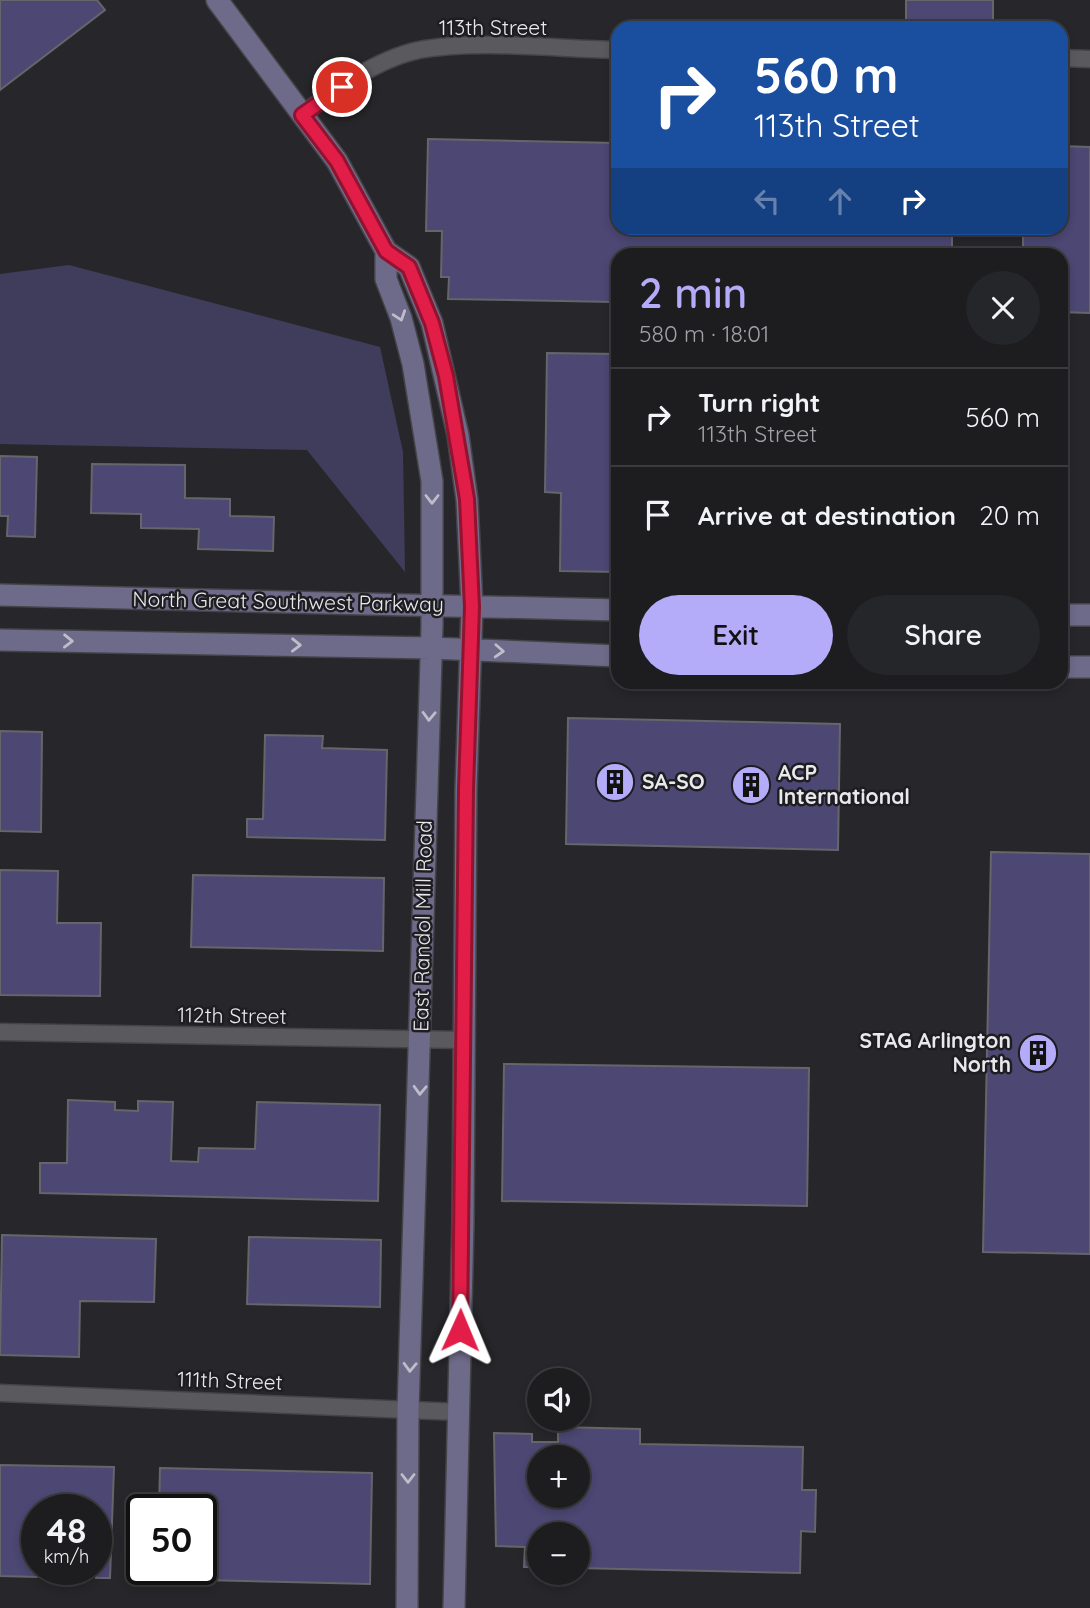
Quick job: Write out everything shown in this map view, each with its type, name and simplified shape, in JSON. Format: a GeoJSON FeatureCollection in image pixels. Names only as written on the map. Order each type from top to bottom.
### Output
{"type":"FeatureCollection","features":[{"type":"Feature","properties":{"kind":"main road","name":"East Randol Mill Road"},"geometry":{"type":"LineString","coordinates":[[217,0],[337,161],[386,251],[409,267],[432,323],[446,376],[467,499],[472,607],[454,1608]]}},
{"type":"Feature","properties":{"kind":"main road","name":"East Randol Mill Road"},"geometry":{"type":"LineString","coordinates":[[386,251],[386,279],[414,365],[432,481],[432,604],[421,1040],[408,1409],[407,1608]]}},
{"type":"Feature","properties":{"kind":"main road","name":"North Great Southwest Parkway"},"geometry":{"type":"LineString","coordinates":[[0,595],[611,610]]}},
{"type":"Feature","properties":{"kind":"main road"},"geometry":{"type":"LineString","coordinates":[[1068,615],[1090,615]]}},
{"type":"Feature","properties":{"kind":"main road","name":"North Great Southwest Parkway"},"geometry":{"type":"LineString","coordinates":[[0,640],[431,648],[611,656]]}},
{"type":"Feature","properties":{"kind":"main road"},"geometry":{"type":"LineString","coordinates":[[1068,667],[1090,667]]}},
{"type":"Feature","properties":{"kind":"street","name":"113th Street"},"geometry":{"type":"LineString","coordinates":[[302,115],[328,94],[384,62],[418,51],[454,47],[611,50]]}},
{"type":"Feature","properties":{"kind":"street"},"geometry":{"type":"LineString","coordinates":[[1068,58],[1090,59]]}},
{"type":"Feature","properties":{"kind":"street","name":"112th Street"},"geometry":{"type":"LineString","coordinates":[[0,1032],[463,1040]]}},
{"type":"Feature","properties":{"kind":"street","name":"111th Street"},"geometry":{"type":"LineString","coordinates":[[0,1393],[458,1412]]}},
{"type":"Feature","properties":{"kind":"shaded area"},"geometry":{"type":"Polygon","coordinates":[[[69,265],[380,347],[403,452],[405,572],[307,450],[0,444],[0,274],[69,265]]]}},
{"type":"Feature","properties":{"kind":"building"},"geometry":{"type":"Polygon","coordinates":[[[0,0],[97,0],[105,10],[0,90],[0,0]]]}},
{"type":"Feature","properties":{"kind":"building"},"geometry":{"type":"Polygon","coordinates":[[[906,0],[993,0],[993,21],[906,20],[906,0]]]}},
{"type":"Feature","properties":{"kind":"building"},"geometry":{"type":"Polygon","coordinates":[[[428,139],[611,143],[611,235],[952,235],[952,248],[611,248],[611,302],[448,299],[449,277],[441,277],[442,231],[426,231],[428,139]]]}},
{"type":"Feature","properties":{"kind":"building"},"geometry":{"type":"Polygon","coordinates":[[[1068,146],[1090,147],[1090,313],[1068,312],[1068,248],[1023,248],[1023,235],[1068,235],[1068,146]]]}},
{"type":"Feature","properties":{"kind":"building"},"geometry":{"type":"Polygon","coordinates":[[[547,353],[611,354],[611,572],[560,571],[561,493],[545,492],[547,353]]]}},
{"type":"Feature","properties":{"kind":"building"},"geometry":{"type":"Polygon","coordinates":[[[0,456],[37,457],[35,537],[7,536],[8,516],[0,516],[0,456]]]}},
{"type":"Feature","properties":{"kind":"building"},"geometry":{"type":"Polygon","coordinates":[[[92,464],[185,465],[185,498],[230,499],[230,516],[274,517],[273,551],[198,549],[199,529],[141,528],[141,514],[91,513],[92,464]]]}},
{"type":"Feature","properties":{"kind":"building","name":"ACP International"},"geometry":{"type":"Polygon","coordinates":[[[568,718],[840,724],[838,850],[566,844],[568,718]]]}},
{"type":"Feature","properties":{"kind":"building"},"geometry":{"type":"Polygon","coordinates":[[[0,731],[42,732],[41,832],[0,831],[0,731]]]}},
{"type":"Feature","properties":{"kind":"building"},"geometry":{"type":"Polygon","coordinates":[[[265,735],[323,736],[322,748],[387,750],[385,840],[247,837],[247,819],[263,819],[265,735]]]}},
{"type":"Feature","properties":{"kind":"building","name":"STAG Arlington North"},"geometry":{"type":"Polygon","coordinates":[[[991,852],[1090,854],[1090,1254],[983,1252],[991,852]]]}},
{"type":"Feature","properties":{"kind":"building"},"geometry":{"type":"Polygon","coordinates":[[[0,870],[58,871],[57,923],[101,923],[100,996],[0,995],[0,870]]]}},
{"type":"Feature","properties":{"kind":"building"},"geometry":{"type":"Polygon","coordinates":[[[193,875],[384,878],[383,951],[191,947],[193,875]]]}},
{"type":"Feature","properties":{"kind":"building"},"geometry":{"type":"Polygon","coordinates":[[[504,1064],[809,1068],[807,1206],[502,1201],[504,1064]]]}},
{"type":"Feature","properties":{"kind":"building"},"geometry":{"type":"Polygon","coordinates":[[[68,1100],[115,1102],[115,1110],[138,1111],[138,1101],[173,1102],[171,1161],[198,1162],[199,1148],[255,1149],[257,1102],[380,1105],[378,1201],[40,1193],[40,1163],[67,1163],[68,1100]]]}},
{"type":"Feature","properties":{"kind":"building"},"geometry":{"type":"Polygon","coordinates":[[[2,1235],[156,1239],[154,1302],[80,1301],[79,1357],[0,1355],[2,1235]]]}},
{"type":"Feature","properties":{"kind":"building"},"geometry":{"type":"Polygon","coordinates":[[[249,1237],[381,1240],[380,1307],[247,1304],[249,1237]]]}},
{"type":"Feature","properties":{"kind":"building"},"geometry":{"type":"Polygon","coordinates":[[[590,1428],[640,1429],[640,1444],[803,1447],[802,1490],[816,1490],[815,1532],[801,1531],[800,1573],[590,1568],[590,1522],[527,1522],[527,1567],[524,1567],[525,1547],[496,1546],[494,1433],[532,1434],[532,1442],[558,1442],[558,1431],[590,1431],[590,1428]]]}},
{"type":"Feature","properties":{"kind":"building"},"geometry":{"type":"Polygon","coordinates":[[[0,1465],[114,1467],[112,1522],[112,1494],[21,1494],[21,1577],[0,1576],[0,1465]]]}},
{"type":"Feature","properties":{"kind":"building"},"geometry":{"type":"Polygon","coordinates":[[[160,1468],[372,1473],[370,1584],[217,1580],[217,1494],[159,1494],[160,1468]]]}},
{"type":"Feature","properties":{"kind":"place","name":"SA-SO"},"geometry":{"type":"Point","coordinates":[615,782]}},
{"type":"Feature","properties":{"kind":"place","name":"ACP International"},"geometry":{"type":"Point","coordinates":[751,785]}},
{"type":"Feature","properties":{"kind":"place","name":"STAG Arlington North"},"geometry":{"type":"Point","coordinates":[1038,1053]}},
{"type":"Feature","properties":{"kind":"route"},"geometry":{"type":"LineString","coordinates":[[342,87],[328,94],[302,115],[337,161],[386,251],[409,267],[432,323],[446,376],[467,499],[472,607],[466,789],[460,1330]]}}]}
